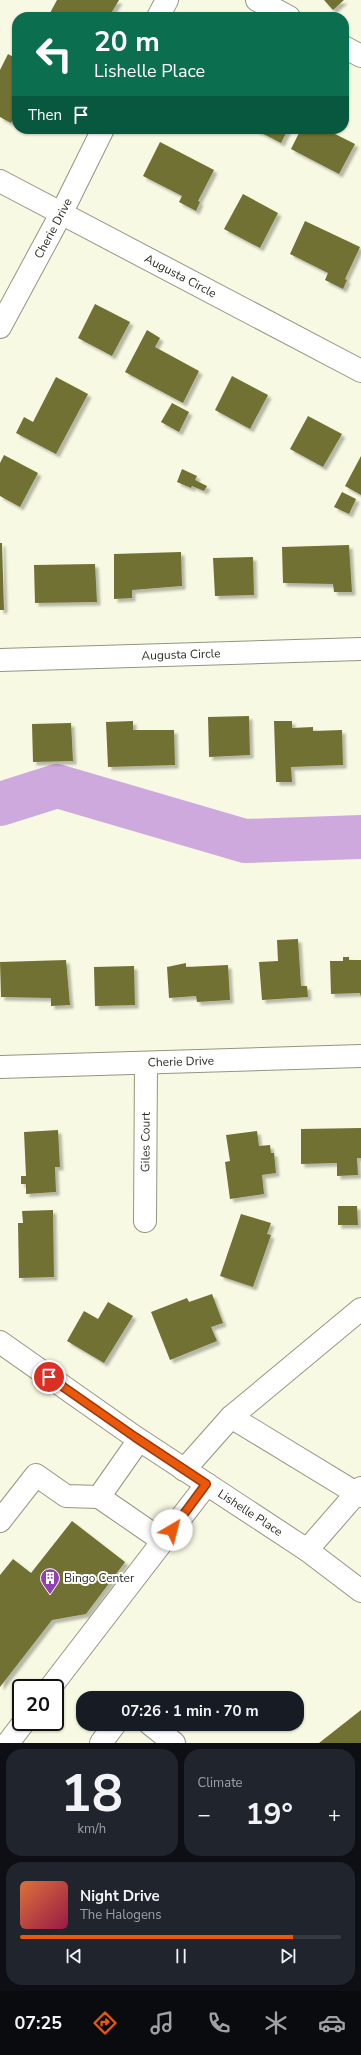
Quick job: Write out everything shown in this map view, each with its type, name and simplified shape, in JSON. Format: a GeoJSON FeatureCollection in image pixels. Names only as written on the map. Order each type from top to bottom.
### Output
{"type":"FeatureCollection","features":[{"type":"Feature","properties":{"kind":"street"},"geometry":{"type":"LineString","coordinates":[[161,12],[167,0]]}},
{"type":"Feature","properties":{"kind":"street"},"geometry":{"type":"LineString","coordinates":[[257,0],[280,12]]}},
{"type":"Feature","properties":{"kind":"street"},"geometry":{"type":"LineString","coordinates":[[349,50],[361,56]]}},
{"type":"Feature","properties":{"kind":"street","name":"Cherie Drive"},"geometry":{"type":"LineString","coordinates":[[0,327],[62,212],[101,134]]}},
{"type":"Feature","properties":{"kind":"street","name":"Augusta Circle"},"geometry":{"type":"LineString","coordinates":[[0,181],[62,212],[361,371]]}},
{"type":"Feature","properties":{"kind":"street","name":"Augusta Circle"},"geometry":{"type":"LineString","coordinates":[[0,660],[361,649]]}},
{"type":"Feature","properties":{"kind":"street","name":"Cherie Drive"},"geometry":{"type":"LineString","coordinates":[[0,1067],[361,1056]]}},
{"type":"Feature","properties":{"kind":"street","name":"Giles Court"},"geometry":{"type":"LineString","coordinates":[[145,1220],[146,1063]]}},
{"type":"Feature","properties":{"kind":"street"},"geometry":{"type":"LineString","coordinates":[[184,1470],[231,1417],[361,1309]]}},
{"type":"Feature","properties":{"kind":"street","name":"Lishelle Place"},"geometry":{"type":"LineString","coordinates":[[0,1342],[139,1440],[307,1550],[361,1591]]}},
{"type":"Feature","properties":{"kind":"street"},"geometry":{"type":"LineString","coordinates":[[231,1417],[359,1492],[307,1550]]}},
{"type":"Feature","properties":{"kind":"street"},"geometry":{"type":"LineString","coordinates":[[99,1497],[139,1440]]}},
{"type":"Feature","properties":{"kind":"street"},"geometry":{"type":"LineString","coordinates":[[0,1521],[36,1474],[66,1496],[99,1497],[163,1541]]}},
{"type":"Feature","properties":{"kind":"street"},"geometry":{"type":"LineString","coordinates":[[57,1679],[206,1484]]}},
{"type":"Feature","properties":{"kind":"street"},"geometry":{"type":"LineString","coordinates":[[8,1743],[17,1731]]}},
{"type":"Feature","properties":{"kind":"street"},"geometry":{"type":"LineString","coordinates":[[101,1743],[110,1731]]}},
{"type":"Feature","properties":{"kind":"street"},"geometry":{"type":"LineString","coordinates":[[159,1731],[174,1743]]}},
{"type":"Feature","properties":{"kind":"building"},"geometry":{"type":"Polygon","coordinates":[[[57,0],[119,0],[112,12],[51,12],[57,0]]]}},
{"type":"Feature","properties":{"kind":"building"},"geometry":{"type":"Polygon","coordinates":[[[324,0],[344,0],[333,10],[324,0]]]}},
{"type":"Feature","properties":{"kind":"building"},"geometry":{"type":"Polygon","coordinates":[[[8,54],[12,56],[11,123],[0,117],[0,70],[8,54]]]}},
{"type":"Feature","properties":{"kind":"building"},"geometry":{"type":"Polygon","coordinates":[[[264,134],[286,134],[281,143],[264,134]]]}},
{"type":"Feature","properties":{"kind":"building"},"geometry":{"type":"Polygon","coordinates":[[[298,134],[335,134],[355,144],[339,174],[291,149],[298,134]]]}},
{"type":"Feature","properties":{"kind":"building"},"geometry":{"type":"Polygon","coordinates":[[[160,142],[214,170],[198,201],[200,202],[196,211],[179,202],[182,196],[143,176],[160,142]]]}},
{"type":"Feature","properties":{"kind":"building"},"geometry":{"type":"Polygon","coordinates":[[[243,194],[278,213],[260,248],[224,229],[243,194]]]}},
{"type":"Feature","properties":{"kind":"building"},"geometry":{"type":"Polygon","coordinates":[[[305,221],[360,247],[345,279],[347,280],[343,289],[325,280],[328,273],[290,254],[305,221]]]}},
{"type":"Feature","properties":{"kind":"building"},"geometry":{"type":"Polygon","coordinates":[[[95,304],[130,322],[112,356],[78,338],[95,304]]]}},
{"type":"Feature","properties":{"kind":"building"},"geometry":{"type":"Polygon","coordinates":[[[147,330],[160,338],[155,347],[199,371],[183,403],[125,372],[147,330]]]}},
{"type":"Feature","properties":{"kind":"building"},"geometry":{"type":"Polygon","coordinates":[[[232,376],[268,395],[250,429],[215,410],[232,376]]]}},
{"type":"Feature","properties":{"kind":"building"},"geometry":{"type":"Polygon","coordinates":[[[56,377],[88,394],[56,454],[16,433],[24,417],[33,422],[56,377]]]}},
{"type":"Feature","properties":{"kind":"building"},"geometry":{"type":"Polygon","coordinates":[[[172,403],[189,412],[179,432],[161,422],[172,403]]]}},
{"type":"Feature","properties":{"kind":"building"},"geometry":{"type":"Polygon","coordinates":[[[308,416],[342,434],[323,467],[290,449],[308,416]]]}},
{"type":"Feature","properties":{"kind":"building"},"geometry":{"type":"Polygon","coordinates":[[[4,455],[38,473],[20,507],[0,496],[0,463],[4,455]]]}},
{"type":"Feature","properties":{"kind":"building"},"geometry":{"type":"Polygon","coordinates":[[[361,456],[361,495],[345,486],[361,456]]]}},
{"type":"Feature","properties":{"kind":"building"},"geometry":{"type":"Polygon","coordinates":[[[182,469],[197,476],[195,480],[207,486],[204,491],[192,486],[191,488],[177,482],[182,469]]]}},
{"type":"Feature","properties":{"kind":"building"},"geometry":{"type":"Polygon","coordinates":[[[342,492],[356,499],[349,514],[334,507],[342,492]]]}},
{"type":"Feature","properties":{"kind":"building"},"geometry":{"type":"Polygon","coordinates":[[[0,543],[2,543],[4,610],[0,610],[0,543]]]}},
{"type":"Feature","properties":{"kind":"building"},"geometry":{"type":"Polygon","coordinates":[[[349,545],[352,592],[334,592],[333,584],[283,583],[282,547],[349,545]]]}},
{"type":"Feature","properties":{"kind":"building"},"geometry":{"type":"Polygon","coordinates":[[[181,552],[182,586],[132,590],[132,598],[114,599],[114,554],[181,552]]]}},
{"type":"Feature","properties":{"kind":"building"},"geometry":{"type":"Polygon","coordinates":[[[253,557],[254,595],[215,596],[213,558],[253,557]]]}},
{"type":"Feature","properties":{"kind":"building"},"geometry":{"type":"Polygon","coordinates":[[[95,564],[97,602],[35,603],[34,565],[95,564]]]}},
{"type":"Feature","properties":{"kind":"building"},"geometry":{"type":"Polygon","coordinates":[[[249,716],[250,755],[209,757],[208,717],[249,716]]]}},
{"type":"Feature","properties":{"kind":"building"},"geometry":{"type":"Polygon","coordinates":[[[133,721],[133,730],[174,730],[175,765],[108,767],[106,722],[133,721]]]}},
{"type":"Feature","properties":{"kind":"building"},"geometry":{"type":"Polygon","coordinates":[[[274,721],[292,721],[292,728],[313,727],[313,731],[342,730],[343,765],[291,767],[292,782],[276,782],[274,721]]]}},
{"type":"Feature","properties":{"kind":"building"},"geometry":{"type":"Polygon","coordinates":[[[71,723],[73,761],[33,762],[32,724],[71,723]]]}},
{"type":"Feature","properties":{"kind":"building"},"geometry":{"type":"Polygon","coordinates":[[[298,939],[301,986],[307,986],[308,997],[262,1000],[259,962],[278,961],[277,940],[298,939]]]}},
{"type":"Feature","properties":{"kind":"building"},"geometry":{"type":"Polygon","coordinates":[[[343,957],[349,957],[349,960],[361,960],[361,997],[360,993],[331,994],[330,961],[343,961],[343,957]]]}},
{"type":"Feature","properties":{"kind":"building"},"geometry":{"type":"Polygon","coordinates":[[[66,960],[70,1005],[51,1006],[51,998],[1,997],[0,962],[66,960]]]}},
{"type":"Feature","properties":{"kind":"building"},"geometry":{"type":"Polygon","coordinates":[[[186,963],[186,967],[228,965],[230,1000],[197,1002],[196,996],[169,998],[167,967],[186,963]]]}},
{"type":"Feature","properties":{"kind":"building"},"geometry":{"type":"Polygon","coordinates":[[[134,966],[135,1005],[95,1006],[94,967],[134,966]]]}},
{"type":"Feature","properties":{"kind":"building"},"geometry":{"type":"Polygon","coordinates":[[[361,1128],[361,1158],[357,1158],[358,1175],[337,1176],[337,1163],[301,1164],[301,1129],[361,1128]]]}},
{"type":"Feature","properties":{"kind":"building"},"geometry":{"type":"Polygon","coordinates":[[[58,1130],[60,1167],[55,1167],[56,1192],[26,1194],[26,1184],[21,1184],[21,1176],[26,1176],[24,1132],[58,1130]]]}},
{"type":"Feature","properties":{"kind":"building"},"geometry":{"type":"Polygon","coordinates":[[[257,1131],[259,1146],[270,1145],[271,1153],[274,1153],[276,1173],[262,1175],[264,1194],[230,1199],[225,1162],[230,1161],[226,1135],[257,1131]]]}},
{"type":"Feature","properties":{"kind":"building"},"geometry":{"type":"Polygon","coordinates":[[[338,1206],[357,1206],[358,1225],[338,1225],[338,1206]]]}},
{"type":"Feature","properties":{"kind":"building"},"geometry":{"type":"Polygon","coordinates":[[[53,1210],[54,1277],[19,1278],[18,1223],[23,1223],[22,1211],[53,1210]]]}},
{"type":"Feature","properties":{"kind":"building"},"geometry":{"type":"Polygon","coordinates":[[[241,1214],[271,1223],[267,1234],[271,1235],[253,1287],[220,1276],[241,1214]]]}},
{"type":"Feature","properties":{"kind":"building"},"geometry":{"type":"Polygon","coordinates":[[[212,1294],[223,1323],[211,1327],[217,1341],[170,1360],[151,1312],[187,1298],[189,1302],[212,1294]]]}},
{"type":"Feature","properties":{"kind":"building"},"geometry":{"type":"Polygon","coordinates":[[[108,1302],[133,1316],[104,1363],[67,1341],[84,1311],[98,1319],[108,1302]]]}},
{"type":"Feature","properties":{"kind":"building","name":"Bingo Center"},"geometry":{"type":"Polygon","coordinates":[[[72,1521],[125,1562],[86,1614],[52,1620],[0,1687],[0,1575],[13,1559],[31,1573],[72,1521]]]}},
{"type":"Feature","properties":{"kind":"building"},"geometry":{"type":"Polygon","coordinates":[[[361,1710],[361,1743],[319,1743],[361,1710]]]}},
{"type":"Feature","properties":{"kind":"waterway"},"geometry":{"type":"LineString","coordinates":[[0,804],[57,786],[245,841],[361,837]]}},
{"type":"Feature","properties":{"kind":"place","name":"Bingo Center"},"geometry":{"type":"Point","coordinates":[50,1595]}},
{"type":"Feature","properties":{"kind":"route"},"geometry":{"type":"LineString","coordinates":[[49,1377],[206,1484],[172,1530]]}}]}
